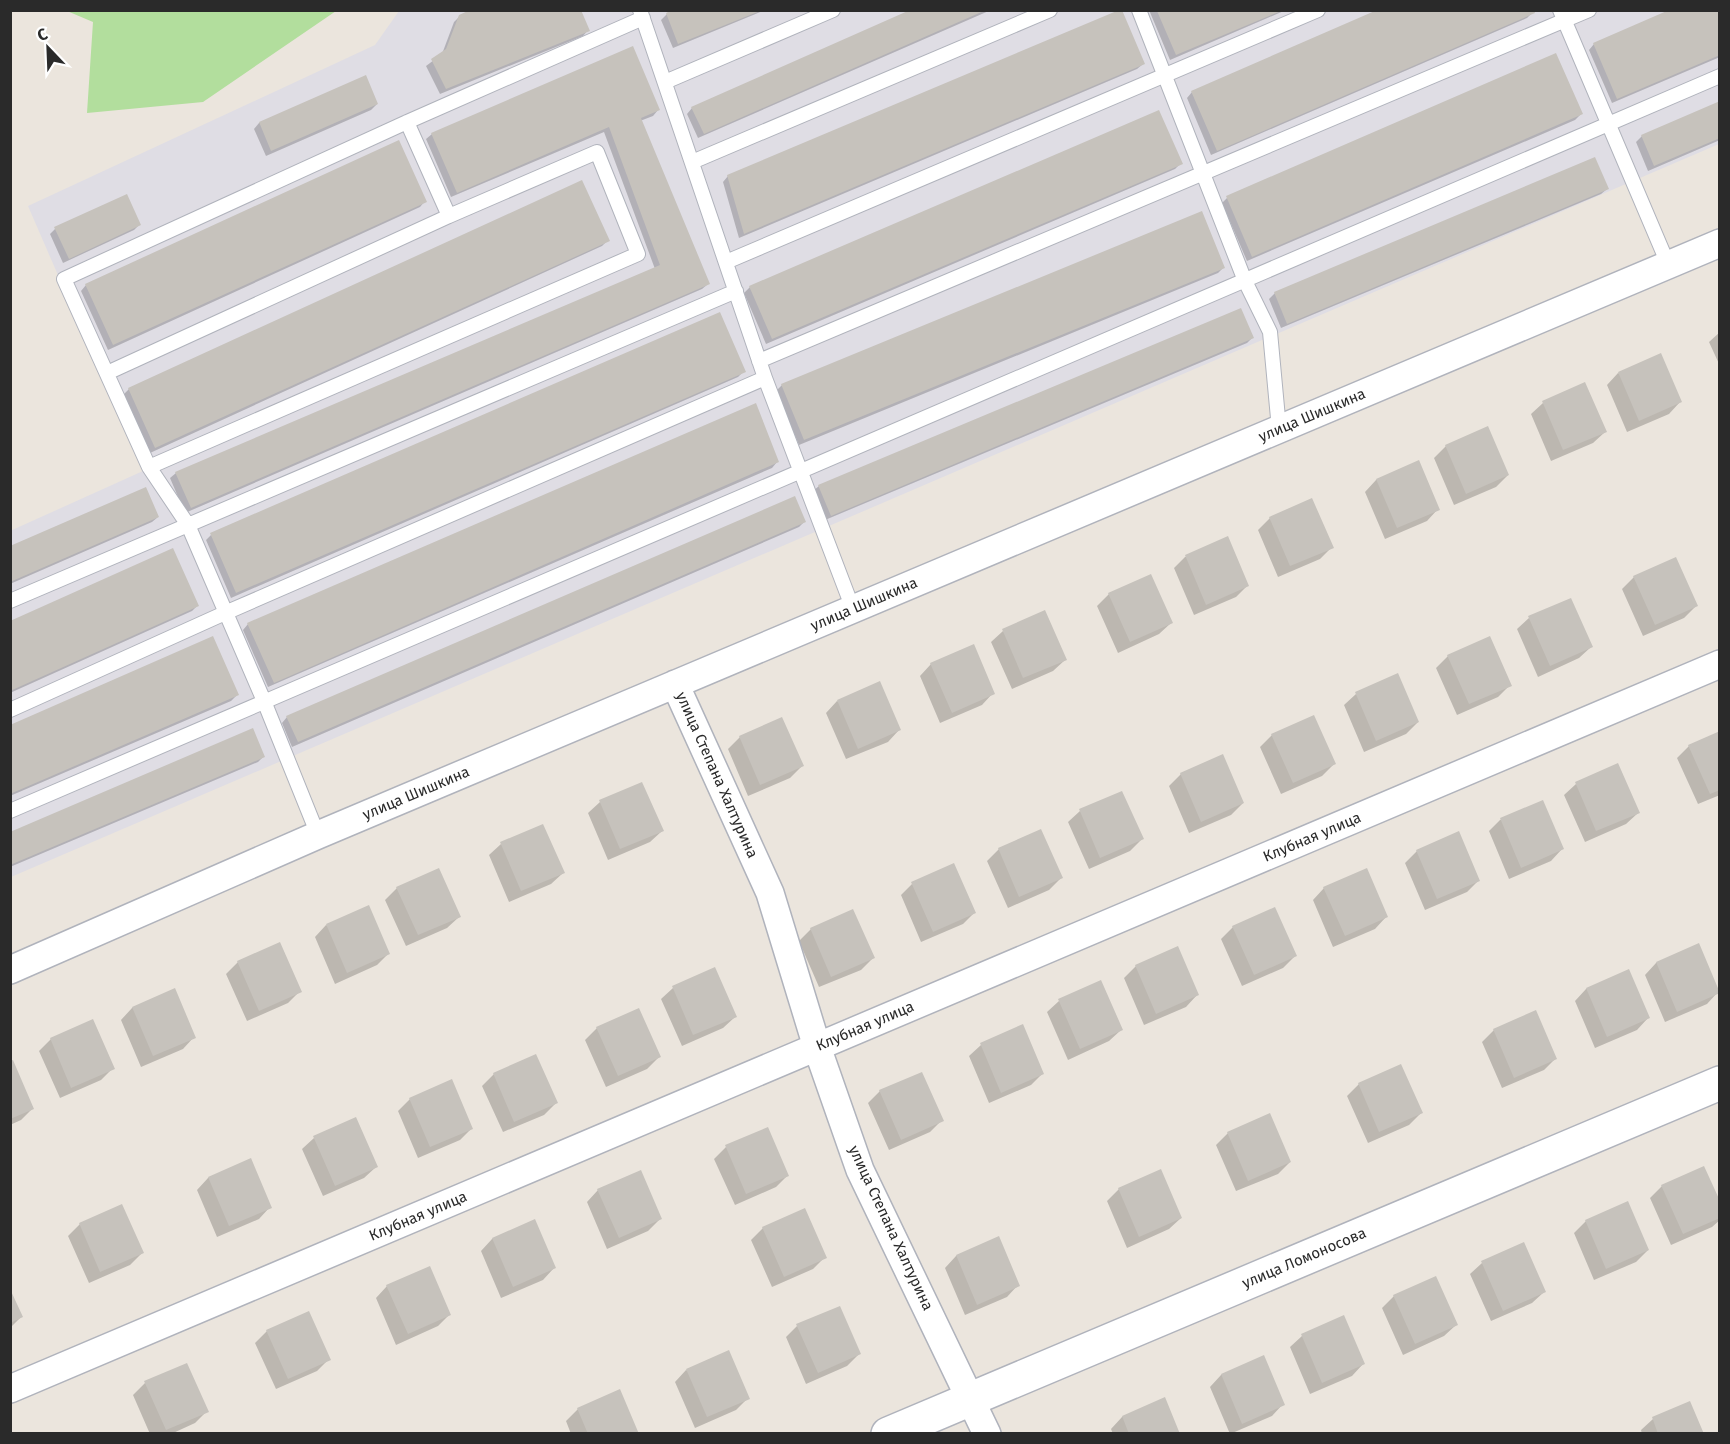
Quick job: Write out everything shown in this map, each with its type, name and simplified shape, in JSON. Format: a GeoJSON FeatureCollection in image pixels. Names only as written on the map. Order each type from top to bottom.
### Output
{"type":"FeatureCollection","features":[{"type":"Feature","properties":{"kind":"street","name":"улица Шишкина"},"geometry":{"type":"LineString","coordinates":[[10,970],[318,835],[1719,243]]}},
{"type":"Feature","properties":{"kind":"street","name":"Клубная улица"},"geometry":{"type":"LineString","coordinates":[[10,1389],[1719,664]]}},
{"type":"Feature","properties":{"kind":"street","name":"улица Степана Халтурина"},"geometry":{"type":"LineString","coordinates":[[675,684],[770,893],[817,1047],[860,1170],[972,1398],[987,1434]]}},
{"type":"Feature","properties":{"kind":"street","name":"улица Ломоносова"},"geometry":{"type":"LineString","coordinates":[[888,1434],[1719,1083]]}},
{"type":"Feature","properties":{"kind":"lane"},"geometry":{"type":"LineString","coordinates":[[665,82],[833,10]]}},
{"type":"Feature","properties":{"kind":"lane"},"geometry":{"type":"LineString","coordinates":[[692,162],[1050,10]]}},
{"type":"Feature","properties":{"kind":"lane"},"geometry":{"type":"LineString","coordinates":[[1139,10],[1245,280],[1270,332],[1279,429]]}},
{"type":"Feature","properties":{"kind":"lane"},"geometry":{"type":"LineString","coordinates":[[726,262],[1318,10]]}},
{"type":"Feature","properties":{"kind":"lane"},"geometry":{"type":"LineString","coordinates":[[759,361],[1203,173],[1563,16],[1589,10]]}},
{"type":"Feature","properties":{"kind":"lane"},"geometry":{"type":"LineString","coordinates":[[318,835],[264,701],[188,525],[149,467],[64,279],[642,14],[765,378],[853,609]]}},
{"type":"Feature","properties":{"kind":"lane"},"geometry":{"type":"LineString","coordinates":[[1563,16],[1668,264]]}},
{"type":"Feature","properties":{"kind":"lane"},"geometry":{"type":"LineString","coordinates":[[10,811],[1719,76]]}},
{"type":"Feature","properties":{"kind":"lane"},"geometry":{"type":"LineString","coordinates":[[407,122],[450,216]]}},
{"type":"Feature","properties":{"kind":"lane"},"geometry":{"type":"LineString","coordinates":[[107,373],[450,216],[597,152],[638,254],[149,467]]}},
{"type":"Feature","properties":{"kind":"lane"},"geometry":{"type":"LineString","coordinates":[[10,601],[735,291]]}},
{"type":"Feature","properties":{"kind":"lane"},"geometry":{"type":"LineString","coordinates":[[10,710],[225,613],[765,378]]}},
{"type":"Feature","properties":{"kind":"shaded area"},"geometry":{"type":"Polygon","coordinates":[[[399,11],[1719,11],[1719,144],[11,877],[10,531],[143,471],[28,206],[375,45],[399,11]]]}},
{"type":"Feature","properties":{"kind":"green space"},"geometry":{"type":"Polygon","coordinates":[[[67,11],[336,11],[203,102],[87,113],[93,22],[67,11]]]}},
{"type":"Feature","properties":{"kind":"building"},"geometry":{"type":"Polygon","coordinates":[[[470,10],[581,10],[590,31],[446,89],[431,59],[446,49],[459,15],[470,10]]]}},
{"type":"Feature","properties":{"kind":"building"},"geometry":{"type":"Polygon","coordinates":[[[672,10],[760,11],[678,44],[666,13],[672,10]]]}},
{"type":"Feature","properties":{"kind":"building"},"geometry":{"type":"Polygon","coordinates":[[[910,10],[986,10],[704,134],[691,107],[910,10]]]}},
{"type":"Feature","properties":{"kind":"building"},"geometry":{"type":"Polygon","coordinates":[[[1122,10],[1145,64],[744,234],[727,175],[1122,10]]]}},
{"type":"Feature","properties":{"kind":"building"},"geometry":{"type":"Polygon","coordinates":[[[1377,10],[1534,10],[1535,13],[1217,151],[1191,91],[1377,10]]]}},
{"type":"Feature","properties":{"kind":"building"},"geometry":{"type":"Polygon","coordinates":[[[1669,10],[1720,10],[1720,55],[1617,99],[1593,43],[1669,10]]]}},
{"type":"Feature","properties":{"kind":"building"},"geometry":{"type":"Polygon","coordinates":[[[1157,11],[1281,11],[1176,55],[1157,11]]]}},
{"type":"Feature","properties":{"kind":"building"},"geometry":{"type":"Polygon","coordinates":[[[633,46],[660,110],[641,118],[710,284],[191,508],[175,472],[660,265],[609,127],[457,193],[431,133],[633,46]]]}},
{"type":"Feature","properties":{"kind":"building"},"geometry":{"type":"Polygon","coordinates":[[[1556,53],[1583,114],[1252,257],[1226,196],[1556,53]]]}},
{"type":"Feature","properties":{"kind":"building"},"geometry":{"type":"Polygon","coordinates":[[[366,75],[378,104],[271,151],[259,122],[366,75]]]}},
{"type":"Feature","properties":{"kind":"building"},"geometry":{"type":"Polygon","coordinates":[[[1720,101],[1720,138],[1654,166],[1641,135],[1720,101]]]}},
{"type":"Feature","properties":{"kind":"building"},"geometry":{"type":"Polygon","coordinates":[[[1159,110],[1183,164],[772,339],[749,286],[1159,110]]]}},
{"type":"Feature","properties":{"kind":"building"},"geometry":{"type":"Polygon","coordinates":[[[399,140],[427,202],[113,345],[85,284],[399,140]]]}},
{"type":"Feature","properties":{"kind":"building"},"geometry":{"type":"Polygon","coordinates":[[[1595,157],[1609,189],[1287,324],[1274,292],[1595,157]]]}},
{"type":"Feature","properties":{"kind":"building"},"geometry":{"type":"Polygon","coordinates":[[[582,180],[610,241],[155,448],[128,388],[582,180]]]}},
{"type":"Feature","properties":{"kind":"building"},"geometry":{"type":"Polygon","coordinates":[[[127,194],[141,225],[69,259],[54,227],[127,194]]]}},
{"type":"Feature","properties":{"kind":"building"},"geometry":{"type":"Polygon","coordinates":[[[1202,211],[1225,268],[804,440],[781,384],[1202,211]]]}},
{"type":"Feature","properties":{"kind":"building"},"geometry":{"type":"Polygon","coordinates":[[[1241,308],[1254,338],[831,516],[818,485],[1241,308]]]}},
{"type":"Feature","properties":{"kind":"building"},"geometry":{"type":"Polygon","coordinates":[[[720,312],[746,372],[236,593],[210,533],[720,312]]]}},
{"type":"Feature","properties":{"kind":"building"},"geometry":{"type":"Polygon","coordinates":[[[1661,353],[1682,402],[1639,421],[1618,372],[1661,353]]]}},
{"type":"Feature","properties":{"kind":"building"},"geometry":{"type":"Polygon","coordinates":[[[1585,382],[1607,432],[1563,450],[1542,401],[1585,382]]]}},
{"type":"Feature","properties":{"kind":"building"},"geometry":{"type":"Polygon","coordinates":[[[756,403],[779,462],[274,683],[247,623],[756,403]]]}},
{"type":"Feature","properties":{"kind":"building"},"geometry":{"type":"Polygon","coordinates":[[[1488,426],[1509,475],[1466,494],[1445,445],[1488,426]]]}},
{"type":"Feature","properties":{"kind":"building"},"geometry":{"type":"Polygon","coordinates":[[[1419,460],[1440,510],[1397,528],[1376,479],[1419,460]]]}},
{"type":"Feature","properties":{"kind":"building"},"geometry":{"type":"Polygon","coordinates":[[[146,487],[159,517],[10,582],[10,546],[146,487]]]}},
{"type":"Feature","properties":{"kind":"building"},"geometry":{"type":"Polygon","coordinates":[[[795,496],[806,522],[298,742],[286,716],[795,496]]]}},
{"type":"Feature","properties":{"kind":"building"},"geometry":{"type":"Polygon","coordinates":[[[1312,498],[1334,548],[1290,566],[1269,517],[1312,498]]]}},
{"type":"Feature","properties":{"kind":"building"},"geometry":{"type":"Polygon","coordinates":[[[1228,536],[1249,586],[1206,605],[1185,555],[1228,536]]]}},
{"type":"Feature","properties":{"kind":"building"},"geometry":{"type":"Polygon","coordinates":[[[173,548],[199,606],[10,691],[10,621],[173,548]]]}},
{"type":"Feature","properties":{"kind":"building"},"geometry":{"type":"Polygon","coordinates":[[[1676,557],[1698,606],[1655,625],[1633,576],[1676,557]]]}},
{"type":"Feature","properties":{"kind":"building"},"geometry":{"type":"Polygon","coordinates":[[[1151,574],[1173,623],[1130,642],[1108,593],[1151,574]]]}},
{"type":"Feature","properties":{"kind":"building"},"geometry":{"type":"Polygon","coordinates":[[[1571,598],[1593,647],[1550,666],[1528,616],[1571,598]]]}},
{"type":"Feature","properties":{"kind":"building"},"geometry":{"type":"Polygon","coordinates":[[[1045,610],[1067,660],[1023,678],[1002,629],[1045,610]]]}},
{"type":"Feature","properties":{"kind":"building"},"geometry":{"type":"Polygon","coordinates":[[[213,636],[239,695],[10,794],[10,725],[213,636]]]}},
{"type":"Feature","properties":{"kind":"building"},"geometry":{"type":"Polygon","coordinates":[[[1490,636],[1512,686],[1469,704],[1447,655],[1490,636]]]}},
{"type":"Feature","properties":{"kind":"building"},"geometry":{"type":"Polygon","coordinates":[[[974,644],[995,694],[952,713],[930,663],[974,644]]]}},
{"type":"Feature","properties":{"kind":"building"},"geometry":{"type":"Polygon","coordinates":[[[1398,673],[1419,722],[1376,741],[1355,692],[1398,673]]]}},
{"type":"Feature","properties":{"kind":"building"},"geometry":{"type":"Polygon","coordinates":[[[880,681],[901,730],[858,749],[837,700],[880,681]]]}},
{"type":"Feature","properties":{"kind":"building"},"geometry":{"type":"Polygon","coordinates":[[[1314,715],[1336,764],[1293,783],[1271,734],[1314,715]]]}},
{"type":"Feature","properties":{"kind":"building"},"geometry":{"type":"Polygon","coordinates":[[[782,717],[804,766],[760,785],[739,736],[782,717]]]}},
{"type":"Feature","properties":{"kind":"building"},"geometry":{"type":"Polygon","coordinates":[[[253,728],[265,757],[10,865],[10,832],[253,728]]]}},
{"type":"Feature","properties":{"kind":"building"},"geometry":{"type":"Polygon","coordinates":[[[1720,731],[1720,790],[1710,794],[1688,745],[1720,731]]]}},
{"type":"Feature","properties":{"kind":"building"},"geometry":{"type":"Polygon","coordinates":[[[1223,754],[1244,803],[1201,822],[1180,773],[1223,754]]]}},
{"type":"Feature","properties":{"kind":"building"},"geometry":{"type":"Polygon","coordinates":[[[1618,763],[1640,813],[1596,831],[1575,782],[1618,763]]]}},
{"type":"Feature","properties":{"kind":"building"},"geometry":{"type":"Polygon","coordinates":[[[642,782],[664,831],[620,849],[599,800],[642,782]]]}},
{"type":"Feature","properties":{"kind":"building"},"geometry":{"type":"Polygon","coordinates":[[[1122,791],[1144,839],[1100,858],[1079,809],[1122,791]]]}},
{"type":"Feature","properties":{"kind":"building"},"geometry":{"type":"Polygon","coordinates":[[[1543,800],[1564,849],[1521,868],[1500,818],[1543,800]]]}},
{"type":"Feature","properties":{"kind":"building"},"geometry":{"type":"Polygon","coordinates":[[[543,824],[565,873],[521,891],[500,842],[543,824]]]}},
{"type":"Feature","properties":{"kind":"building"},"geometry":{"type":"Polygon","coordinates":[[[1041,829],[1063,878],[1019,897],[998,848],[1041,829]]]}},
{"type":"Feature","properties":{"kind":"building"},"geometry":{"type":"Polygon","coordinates":[[[1459,831],[1480,881],[1437,899],[1416,850],[1459,831]]]}},
{"type":"Feature","properties":{"kind":"building"},"geometry":{"type":"Polygon","coordinates":[[[954,863],[976,913],[933,932],[911,882],[954,863]]]}},
{"type":"Feature","properties":{"kind":"building"},"geometry":{"type":"Polygon","coordinates":[[[439,868],[461,917],[418,935],[396,887],[439,868]]]}},
{"type":"Feature","properties":{"kind":"building"},"geometry":{"type":"Polygon","coordinates":[[[1367,868],[1388,917],[1345,936],[1323,887],[1367,868]]]}},
{"type":"Feature","properties":{"kind":"building"},"geometry":{"type":"Polygon","coordinates":[[[369,905],[390,954],[347,973],[326,924],[369,905]]]}},
{"type":"Feature","properties":{"kind":"building"},"geometry":{"type":"Polygon","coordinates":[[[1275,907],[1297,956],[1254,975],[1232,926],[1275,907]]]}},
{"type":"Feature","properties":{"kind":"building"},"geometry":{"type":"Polygon","coordinates":[[[853,909],[875,958],[831,977],[810,928],[853,909]]]}},
{"type":"Feature","properties":{"kind":"building"},"geometry":{"type":"Polygon","coordinates":[[[280,942],[302,992],[259,1011],[237,961],[280,942]]]}},
{"type":"Feature","properties":{"kind":"building"},"geometry":{"type":"Polygon","coordinates":[[[1699,943],[1720,993],[1677,1012],[1656,962],[1699,943]]]}},
{"type":"Feature","properties":{"kind":"building"},"geometry":{"type":"Polygon","coordinates":[[[1178,946],[1199,995],[1156,1014],[1135,965],[1178,946]]]}},
{"type":"Feature","properties":{"kind":"building"},"geometry":{"type":"Polygon","coordinates":[[[715,967],[737,1017],[693,1035],[672,986],[715,967]]]}},
{"type":"Feature","properties":{"kind":"building"},"geometry":{"type":"Polygon","coordinates":[[[1629,969],[1650,1018],[1607,1037],[1586,988],[1629,969]]]}},
{"type":"Feature","properties":{"kind":"building"},"geometry":{"type":"Polygon","coordinates":[[[1101,980],[1123,1030],[1080,1049],[1058,999],[1101,980]]]}},
{"type":"Feature","properties":{"kind":"building"},"geometry":{"type":"Polygon","coordinates":[[[175,988],[196,1038],[153,1056],[132,1007],[175,988]]]}},
{"type":"Feature","properties":{"kind":"building"},"geometry":{"type":"Polygon","coordinates":[[[639,1008],[661,1057],[618,1076],[596,1027],[639,1008]]]}},
{"type":"Feature","properties":{"kind":"building"},"geometry":{"type":"Polygon","coordinates":[[[1536,1010],[1557,1059],[1514,1078],[1493,1029],[1536,1010]]]}},
{"type":"Feature","properties":{"kind":"building"},"geometry":{"type":"Polygon","coordinates":[[[93,1019],[115,1069],[71,1088],[50,1038],[93,1019]]]}},
{"type":"Feature","properties":{"kind":"building"},"geometry":{"type":"Polygon","coordinates":[[[1023,1024],[1044,1074],[1001,1093],[980,1043],[1023,1024]]]}},
{"type":"Feature","properties":{"kind":"building"},"geometry":{"type":"Polygon","coordinates":[[[536,1054],[558,1103],[514,1122],[493,1073],[536,1054]]]}},
{"type":"Feature","properties":{"kind":"building"},"geometry":{"type":"Polygon","coordinates":[[[13,1060],[34,1109],[10,1119],[10,1061],[13,1060]]]}},
{"type":"Feature","properties":{"kind":"building"},"geometry":{"type":"Polygon","coordinates":[[[1401,1064],[1423,1113],[1379,1132],[1358,1083],[1401,1064]]]}},
{"type":"Feature","properties":{"kind":"building"},"geometry":{"type":"Polygon","coordinates":[[[922,1072],[944,1121],[901,1140],[879,1090],[922,1072]]]}},
{"type":"Feature","properties":{"kind":"building"},"geometry":{"type":"Polygon","coordinates":[[[452,1079],[473,1129],[430,1147],[409,1098],[452,1079]]]}},
{"type":"Feature","properties":{"kind":"building"},"geometry":{"type":"Polygon","coordinates":[[[1270,1113],[1291,1162],[1248,1181],[1227,1132],[1270,1113]]]}},
{"type":"Feature","properties":{"kind":"building"},"geometry":{"type":"Polygon","coordinates":[[[356,1117],[378,1167],[335,1186],[313,1136],[356,1117]]]}},
{"type":"Feature","properties":{"kind":"building"},"geometry":{"type":"Polygon","coordinates":[[[768,1127],[789,1176],[746,1194],[725,1145],[768,1127]]]}},
{"type":"Feature","properties":{"kind":"building"},"geometry":{"type":"Polygon","coordinates":[[[251,1158],[272,1208],[229,1226],[208,1177],[251,1158]]]}},
{"type":"Feature","properties":{"kind":"building"},"geometry":{"type":"Polygon","coordinates":[[[1704,1166],[1720,1201],[1720,1218],[1683,1234],[1661,1185],[1704,1166]]]}},
{"type":"Feature","properties":{"kind":"building"},"geometry":{"type":"Polygon","coordinates":[[[1161,1169],[1182,1218],[1139,1237],[1118,1188],[1161,1169]]]}},
{"type":"Feature","properties":{"kind":"building"},"geometry":{"type":"Polygon","coordinates":[[[641,1170],[662,1219],[619,1238],[597,1189],[641,1170]]]}},
{"type":"Feature","properties":{"kind":"building"},"geometry":{"type":"Polygon","coordinates":[[[1628,1201],[1649,1250],[1606,1269],[1585,1220],[1628,1201]]]}},
{"type":"Feature","properties":{"kind":"building"},"geometry":{"type":"Polygon","coordinates":[[[122,1204],[144,1253],[100,1272],[79,1223],[122,1204]]]}},
{"type":"Feature","properties":{"kind":"building"},"geometry":{"type":"Polygon","coordinates":[[[805,1208],[827,1258],[784,1277],[762,1227],[805,1208]]]}},
{"type":"Feature","properties":{"kind":"building"},"geometry":{"type":"Polygon","coordinates":[[[535,1219],[556,1268],[513,1287],[492,1238],[535,1219]]]}},
{"type":"Feature","properties":{"kind":"building"},"geometry":{"type":"Polygon","coordinates":[[[999,1236],[1020,1286],[977,1305],[956,1255],[999,1236]]]}},
{"type":"Feature","properties":{"kind":"building"},"geometry":{"type":"Polygon","coordinates":[[[1524,1242],[1546,1292],[1503,1311],[1481,1261],[1524,1242]]]}},
{"type":"Feature","properties":{"kind":"building"},"geometry":{"type":"Polygon","coordinates":[[[430,1266],[451,1315],[408,1334],[386,1285],[430,1266]]]}},
{"type":"Feature","properties":{"kind":"building"},"geometry":{"type":"Polygon","coordinates":[[[1436,1276],[1458,1325],[1415,1344],[1393,1295],[1436,1276]]]}},
{"type":"Feature","properties":{"kind":"building"},"geometry":{"type":"Polygon","coordinates":[[[10,1289],[23,1317],[10,1323],[10,1289]]]}},
{"type":"Feature","properties":{"kind":"building"},"geometry":{"type":"Polygon","coordinates":[[[840,1306],[861,1354],[818,1373],[796,1324],[840,1306]]]}},
{"type":"Feature","properties":{"kind":"building"},"geometry":{"type":"Polygon","coordinates":[[[309,1311],[331,1360],[288,1379],[266,1330],[309,1311]]]}},
{"type":"Feature","properties":{"kind":"building"},"geometry":{"type":"Polygon","coordinates":[[[1344,1315],[1365,1364],[1322,1383],[1301,1334],[1344,1315]]]}},
{"type":"Feature","properties":{"kind":"building"},"geometry":{"type":"Polygon","coordinates":[[[729,1350],[750,1399],[707,1417],[686,1369],[729,1350]]]}},
{"type":"Feature","properties":{"kind":"building"},"geometry":{"type":"Polygon","coordinates":[[[1264,1355],[1285,1405],[1242,1424],[1221,1374],[1264,1355]]]}},
{"type":"Feature","properties":{"kind":"building"},"geometry":{"type":"Polygon","coordinates":[[[187,1363],[209,1412],[166,1430],[144,1381],[187,1363]]]}},
{"type":"Feature","properties":{"kind":"building"},"geometry":{"type":"Polygon","coordinates":[[[620,1389],[639,1434],[588,1434],[577,1408],[620,1389]]]}},
{"type":"Feature","properties":{"kind":"building"},"geometry":{"type":"Polygon","coordinates":[[[1165,1397],[1180,1434],[1129,1434],[1122,1416],[1165,1397]]]}},
{"type":"Feature","properties":{"kind":"building"},"geometry":{"type":"Polygon","coordinates":[[[1690,1401],[1704,1434],[1658,1434],[1652,1417],[1690,1401]]]}}]}
